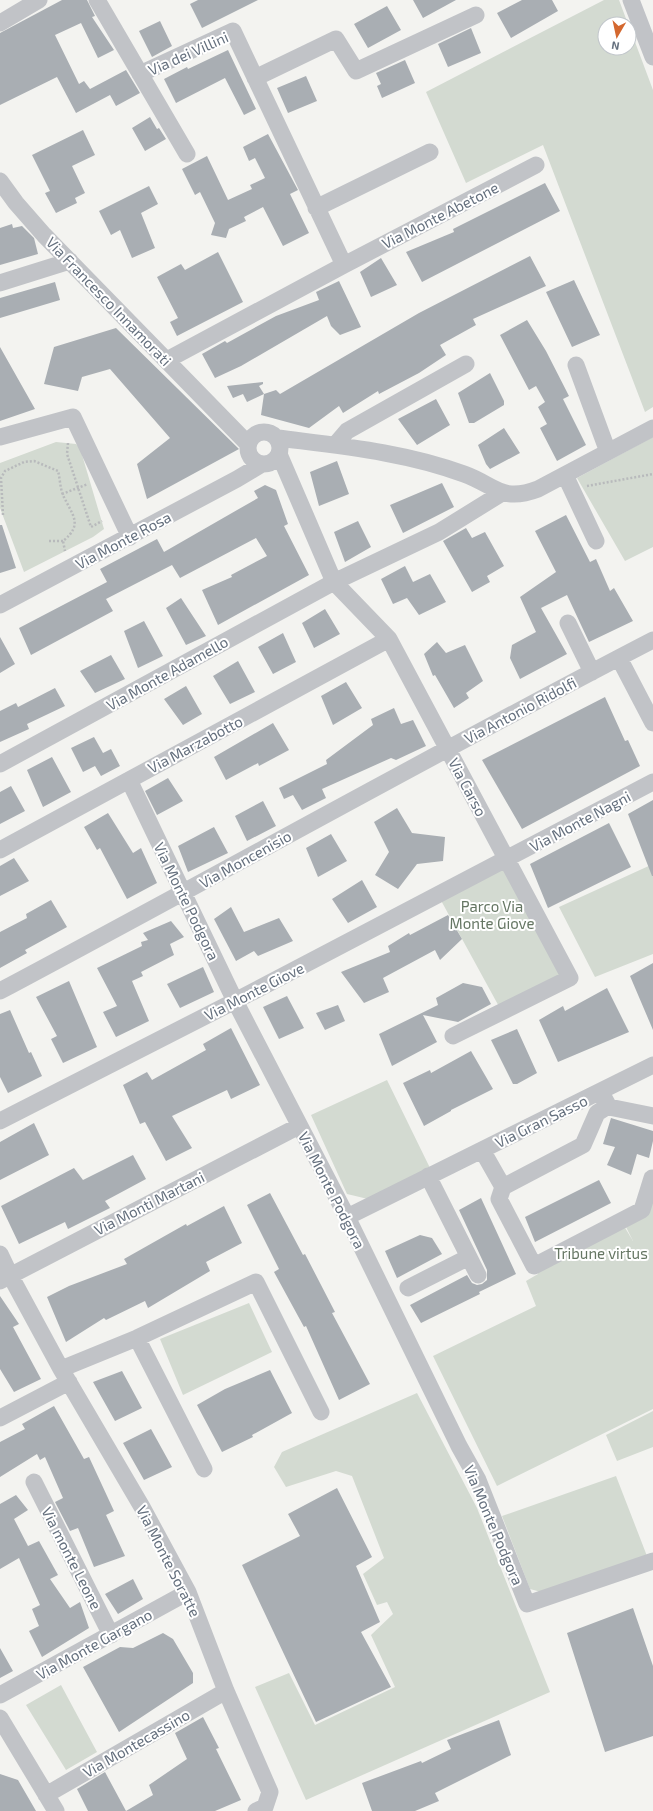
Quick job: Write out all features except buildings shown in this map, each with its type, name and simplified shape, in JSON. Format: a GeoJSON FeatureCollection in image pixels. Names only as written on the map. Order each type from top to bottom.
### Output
{"type":"FeatureCollection","features":[{"type":"Feature","properties":{"kind":"street"},"geometry":{"type":"LineString","coordinates":[[0,23],[39,0]]}},
{"type":"Feature","properties":{"kind":"street","name":"Via dei Villini"},"geometry":{"type":"LineString","coordinates":[[97,0],[187,154]]}},
{"type":"Feature","properties":{"kind":"street"},"geometry":{"type":"LineString","coordinates":[[631,0],[653,57]]}},
{"type":"Feature","properties":{"kind":"street"},"geometry":{"type":"LineString","coordinates":[[344,265],[255,78],[336,39],[356,71],[476,15]]}},
{"type":"Feature","properties":{"kind":"street","name":"Via dei Villini"},"geometry":{"type":"LineString","coordinates":[[140,74],[233,31],[255,78]]}},
{"type":"Feature","properties":{"kind":"street"},"geometry":{"type":"LineString","coordinates":[[316,208],[430,152]]}},
{"type":"Feature","properties":{"kind":"street","name":"Via Monte Abetone"},"geometry":{"type":"LineString","coordinates":[[167,360],[344,265],[536,165]]}},
{"type":"Feature","properties":{"kind":"street","name":"Via Francesco Innamorati"},"geometry":{"type":"LineString","coordinates":[[0,181],[16,203],[70,261],[223,417],[246,429],[263,450],[336,445],[396,455],[451,470],[473,478],[502,493],[511,495],[568,482],[608,452],[653,428]]}},
{"type":"Feature","properties":{"kind":"street"},"geometry":{"type":"LineString","coordinates":[[0,283],[70,261]]}},
{"type":"Feature","properties":{"kind":"street"},"geometry":{"type":"LineString","coordinates":[[336,445],[347,431],[466,364]]}},
{"type":"Feature","properties":{"kind":"street"},"geometry":{"type":"LineString","coordinates":[[576,365],[608,452]]}},
{"type":"Feature","properties":{"kind":"street"},"geometry":{"type":"LineString","coordinates":[[0,437],[73,417],[130,537]]}},
{"type":"Feature","properties":{"kind":"street","name":"Via Monte Rosa"},"geometry":{"type":"LineString","coordinates":[[0,605],[245,475],[263,450]]}},
{"type":"Feature","properties":{"kind":"street","name":"Via Carso"},"geometry":{"type":"LineString","coordinates":[[263,450],[294,490],[334,582],[389,639],[570,978],[453,1036]]}},
{"type":"Feature","properties":{"kind":"street"},"geometry":{"type":"LineString","coordinates":[[568,482],[596,541]]}},
{"type":"Feature","properties":{"kind":"street","name":"Via Monte Adamello"},"geometry":{"type":"LineString","coordinates":[[0,764],[334,582],[439,532],[502,493]]}},
{"type":"Feature","properties":{"kind":"street","name":"Via Antonio Ridolfi"},"geometry":{"type":"LineString","coordinates":[[568,623],[592,672]]}},
{"type":"Feature","properties":{"kind":"street","name":"Via Marzabotto"},"geometry":{"type":"LineString","coordinates":[[0,850],[389,639]]}},
{"type":"Feature","properties":{"kind":"street","name":"Via Antonio Ridolfi"},"geometry":{"type":"LineString","coordinates":[[448,748],[653,640]]}},
{"type":"Feature","properties":{"kind":"street"},"geometry":{"type":"LineString","coordinates":[[619,658],[653,723]]}},
{"type":"Feature","properties":{"kind":"street","name":"Via Moncenisio"},"geometry":{"type":"LineString","coordinates":[[0,991],[182,894],[448,748]]}},
{"type":"Feature","properties":{"kind":"street","name":"Via Monte Podgora"},"geometry":{"type":"LineString","coordinates":[[129,780],[182,894],[235,1001],[346,1217],[459,1446],[478,1480],[528,1604],[653,1561]]}},
{"type":"Feature","properties":{"kind":"street","name":"Via Monte Nagni"},"geometry":{"type":"LineString","coordinates":[[507,859],[653,782]]}},
{"type":"Feature","properties":{"kind":"street","name":"Via Monte Giove"},"geometry":{"type":"LineString","coordinates":[[0,1121],[235,1001],[507,859]]}},
{"type":"Feature","properties":{"kind":"street","name":"Via Gran Sasso"},"geometry":{"type":"LineString","coordinates":[[346,1217],[482,1150],[604,1099],[653,1065]]}},
{"type":"Feature","properties":{"kind":"street"},"geometry":{"type":"LineString","coordinates":[[604,1099],[609,1108],[653,1116]]}},
{"type":"Feature","properties":{"kind":"street"},"geometry":{"type":"LineString","coordinates":[[604,1099],[583,1145],[503,1187],[499,1199],[534,1266],[642,1210],[652,1178]]}},
{"type":"Feature","properties":{"kind":"street","name":"Via Monti Martani"},"geometry":{"type":"LineString","coordinates":[[5,1278],[298,1126]]}},
{"type":"Feature","properties":{"kind":"street"},"geometry":{"type":"LineString","coordinates":[[482,1150],[503,1187]]}},
{"type":"Feature","properties":{"kind":"street"},"geometry":{"type":"LineString","coordinates":[[428,1176],[478,1275]]}},
{"type":"Feature","properties":{"kind":"street"},"geometry":{"type":"LineString","coordinates":[[0,1254],[5,1278]]}},
{"type":"Feature","properties":{"kind":"street"},"geometry":{"type":"LineString","coordinates":[[408,1288],[469,1256]]}},
{"type":"Feature","properties":{"kind":"street","name":"Via Monte Soratte"},"geometry":{"type":"LineString","coordinates":[[5,1278],[65,1375],[142,1507],[188,1592],[226,1690],[270,1792],[261,1809]]}},
{"type":"Feature","properties":{"kind":"street"},"geometry":{"type":"LineString","coordinates":[[0,1418],[65,1375],[137,1338],[256,1282],[321,1412]]}},
{"type":"Feature","properties":{"kind":"street"},"geometry":{"type":"LineString","coordinates":[[137,1338],[204,1469]]}},
{"type":"Feature","properties":{"kind":"street","name":"Via monte Leone"},"geometry":{"type":"LineString","coordinates":[[34,1482],[111,1634]]}},
{"type":"Feature","properties":{"kind":"street","name":"Via Monte Gargano"},"geometry":{"type":"LineString","coordinates":[[0,1695],[188,1592]]}},
{"type":"Feature","properties":{"kind":"street","name":"Via Montecassino"},"geometry":{"type":"LineString","coordinates":[[46,1795],[226,1690]]}},
{"type":"Feature","properties":{"kind":"street"},"geometry":{"type":"LineString","coordinates":[[0,1718],[56,1811]]}},
{"type":"Feature","properties":{"kind":"path"},"geometry":{"type":"LineString","coordinates":[[68,442],[67,454],[91,527],[102,521]]}},
{"type":"Feature","properties":{"kind":"path"},"geometry":{"type":"LineString","coordinates":[[3,515],[1,478],[5,471],[24,462],[34,461],[58,471],[62,494],[74,514],[74,527],[72,534],[63,541],[49,541]]}},
{"type":"Feature","properties":{"kind":"path"},"geometry":{"type":"LineString","coordinates":[[568,482],[653,474]]}},
{"type":"Feature","properties":{"kind":"path"},"geometry":{"type":"LineString","coordinates":[[62,494],[90,483]]}},
{"type":"Feature","properties":{"kind":"path"},"geometry":{"type":"LineString","coordinates":[[63,541],[65,551]]}},
{"type":"Feature","properties":{"kind":"green space"},"geometry":{"type":"Polygon","coordinates":[[[604,0],[619,0],[625,16],[597,16],[597,56],[637,56],[637,47],[653,90],[653,407],[645,412],[543,145],[466,183],[426,92],[604,0]]]}},
{"type":"Feature","properties":{"kind":"green space"},"geometry":{"type":"Polygon","coordinates":[[[653,437],[653,547],[625,561],[577,478],[653,437]]]}},
{"type":"Feature","properties":{"kind":"green space"},"geometry":{"type":"Polygon","coordinates":[[[56,442],[76,444],[80,448],[104,529],[93,537],[24,572],[0,508],[0,463],[56,442]]]}},
{"type":"Feature","properties":{"kind":"green space","name":"Parco Via Monte Giove"},"geometry":{"type":"Polygon","coordinates":[[[507,859],[570,978],[502,1012],[438,895],[507,859]]]}},
{"type":"Feature","properties":{"kind":"green space"},"geometry":{"type":"Polygon","coordinates":[[[653,864],[653,954],[595,977],[559,907],[653,864]]]}},
{"type":"Feature","properties":{"kind":"green space"},"geometry":{"type":"Polygon","coordinates":[[[387,1080],[430,1168],[368,1199],[347,1194],[311,1115],[387,1080]]]}},
{"type":"Feature","properties":{"kind":"green space","name":"Tribune virtus"},"geometry":{"type":"Polygon","coordinates":[[[653,1179],[653,1409],[497,1486],[433,1356],[536,1306],[526,1281],[538,1274],[534,1266],[621,1221],[633,1241],[623,1221],[653,1179]]]}},
{"type":"Feature","properties":{"kind":"green space"},"geometry":{"type":"Polygon","coordinates":[[[249,1303],[272,1352],[183,1395],[160,1339],[249,1303]]]}},
{"type":"Feature","properties":{"kind":"green space"},"geometry":{"type":"Polygon","coordinates":[[[417,1393],[477,1508],[550,1692],[306,1800],[255,1687],[289,1673],[315,1725],[395,1687],[371,1635],[393,1614],[387,1602],[377,1605],[363,1574],[384,1558],[352,1476],[336,1471],[286,1487],[274,1467],[282,1452],[417,1393]]]}},
{"type":"Feature","properties":{"kind":"green space"},"geometry":{"type":"Polygon","coordinates":[[[653,1411],[653,1447],[617,1461],[606,1435],[653,1411]]]}},
{"type":"Feature","properties":{"kind":"green space"},"geometry":{"type":"Polygon","coordinates":[[[616,1476],[647,1556],[545,1593],[530,1589],[502,1516],[616,1476]]]}},
{"type":"Feature","properties":{"kind":"green space"},"geometry":{"type":"Polygon","coordinates":[[[61,1685],[97,1752],[66,1770],[26,1705],[61,1685]]]}}]}
